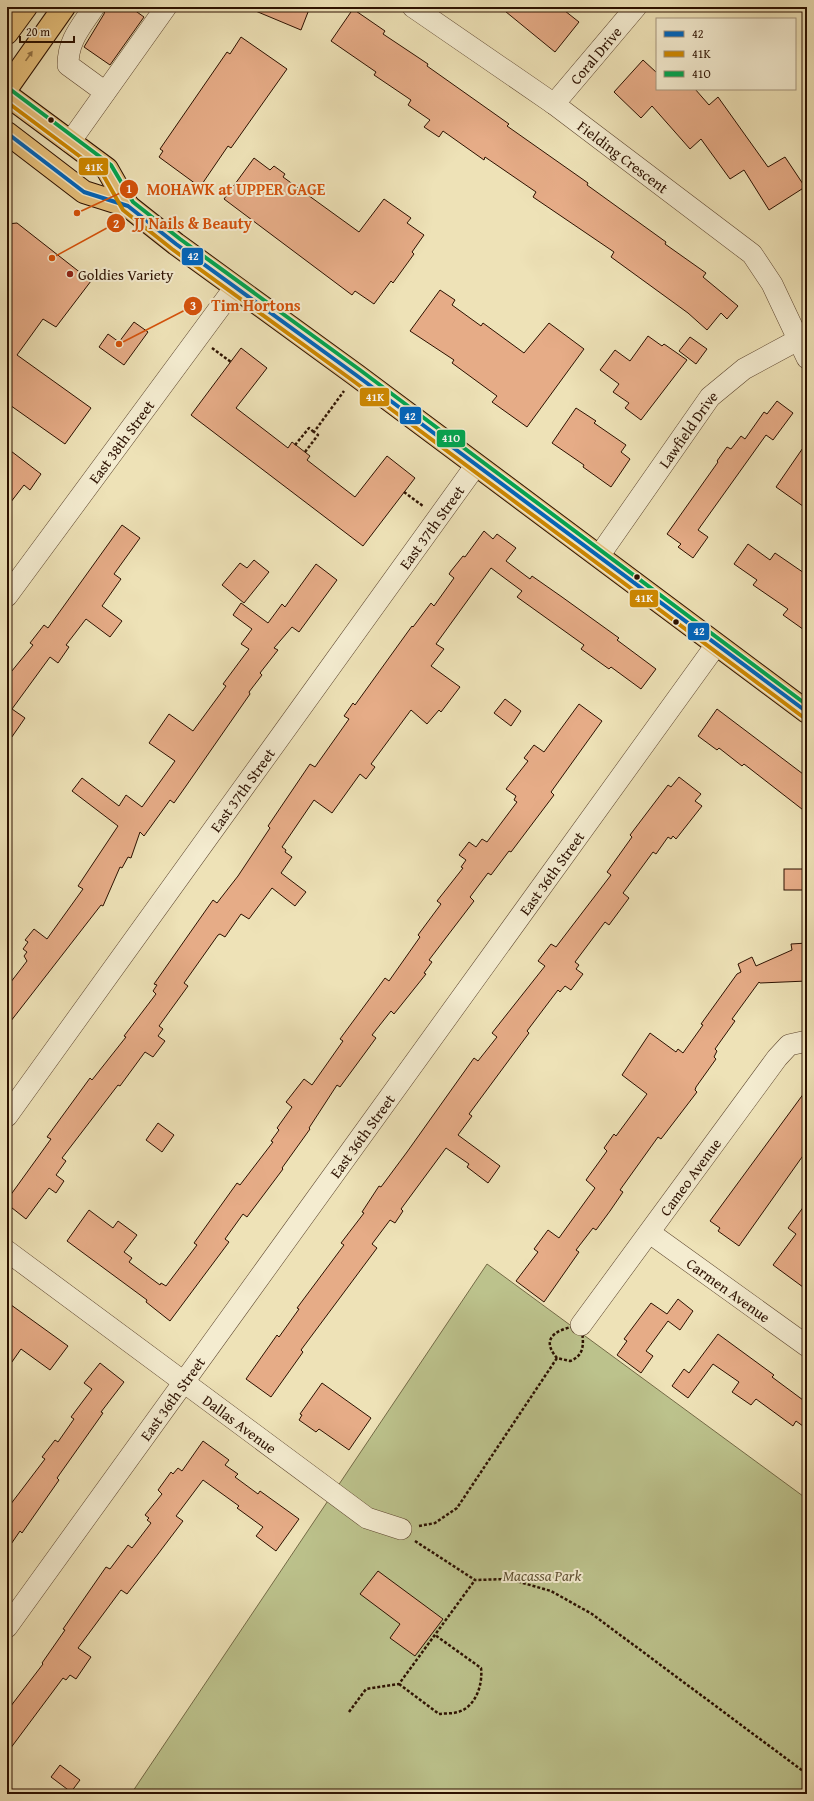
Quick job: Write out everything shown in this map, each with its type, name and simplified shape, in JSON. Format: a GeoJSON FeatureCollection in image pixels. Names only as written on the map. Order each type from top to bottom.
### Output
{"type":"FeatureCollection","features":[{"type":"Feature","properties":{"kind":"main road"},"geometry":{"type":"LineString","coordinates":[[7,33],[26,7]]}},
{"type":"Feature","properties":{"kind":"main road"},"geometry":{"type":"LineString","coordinates":[[7,88],[64,7]]}},
{"type":"Feature","properties":{"kind":"main road"},"geometry":{"type":"LineString","coordinates":[[7,95],[107,169],[128,206]]}},
{"type":"Feature","properties":{"kind":"main road"},"geometry":{"type":"LineString","coordinates":[[7,133],[84,192],[128,206],[807,712]]}},
{"type":"Feature","properties":{"kind":"street"},"geometry":{"type":"LineString","coordinates":[[94,7],[71,42],[68,54],[68,65],[105,92]]}},
{"type":"Feature","properties":{"kind":"street","name":"Fielding Crescent"},"geometry":{"type":"LineString","coordinates":[[413,7],[554,104],[752,254],[772,284],[803,337],[807,358]]}},
{"type":"Feature","properties":{"kind":"street","name":"Coral Drive"},"geometry":{"type":"LineString","coordinates":[[554,104],[636,7]]}},
{"type":"Feature","properties":{"kind":"street"},"geometry":{"type":"LineString","coordinates":[[70,142],[160,9]]}},
{"type":"Feature","properties":{"kind":"street","name":"East 38th Street"},"geometry":{"type":"LineString","coordinates":[[7,596],[235,287]]}},
{"type":"Feature","properties":{"kind":"street","name":"Lawfield Drive"},"geometry":{"type":"LineString","coordinates":[[598,556],[710,397],[744,369],[803,337]]}},
{"type":"Feature","properties":{"kind":"street","name":"East 37th Street"},"geometry":{"type":"LineString","coordinates":[[7,1116],[476,465]]}},
{"type":"Feature","properties":{"kind":"street","name":"East 36th Street"},"geometry":{"type":"LineString","coordinates":[[7,1626],[716,645]]}},
{"type":"Feature","properties":{"kind":"street","name":"Cameo Avenue"},"geometry":{"type":"LineString","coordinates":[[581,1325],[777,1058],[789,1045],[807,1041]]}},
{"type":"Feature","properties":{"kind":"street","name":"Carmen Avenue"},"geometry":{"type":"LineString","coordinates":[[650,1233],[807,1346]]}},
{"type":"Feature","properties":{"kind":"street","name":"Dallas Avenue"},"geometry":{"type":"LineString","coordinates":[[7,1251],[367,1518],[401,1529]]}},
{"type":"Feature","properties":{"kind":"path"},"geometry":{"type":"LineString","coordinates":[[314,432],[356,375]]}},
{"type":"Feature","properties":{"kind":"path"},"geometry":{"type":"LineString","coordinates":[[295,445],[309,428],[318,435],[305,452]]}},
{"type":"Feature","properties":{"kind":"path"},"geometry":{"type":"LineString","coordinates":[[581,1325],[584,1344],[578,1357],[570,1361],[558,1358],[551,1348],[553,1337],[556,1332],[561,1329],[581,1325]]}},
{"type":"Feature","properties":{"kind":"path"},"geometry":{"type":"LineString","coordinates":[[401,1529],[435,1523],[457,1508],[558,1358]]}},
{"type":"Feature","properties":{"kind":"path"},"geometry":{"type":"LineString","coordinates":[[401,1529],[425,1548],[475,1580],[509,1579],[551,1591],[592,1614],[807,1774]]}},
{"type":"Feature","properties":{"kind":"path"},"geometry":{"type":"LineString","coordinates":[[348,1712],[366,1689],[399,1684],[475,1580]]}},
{"type":"Feature","properties":{"kind":"path"},"geometry":{"type":"LineString","coordinates":[[399,1684],[439,1714],[459,1712],[473,1701],[480,1688],[482,1676],[480,1668],[435,1635]]}},
{"type":"Feature","properties":{"kind":"green space","name":"Macassa Park"},"geometry":{"type":"Polygon","coordinates":[[[487,1264],[807,1499],[807,1794],[131,1794],[487,1264]]]}},
{"type":"Feature","properties":{"kind":"building"},"geometry":{"type":"Polygon","coordinates":[[[106,7],[130,7],[144,17],[110,65],[84,47],[104,14],[106,7]]]}},
{"type":"Feature","properties":{"kind":"building"},"geometry":{"type":"Polygon","coordinates":[[[246,7],[310,7],[301,30],[246,7]]]}},
{"type":"Feature","properties":{"kind":"building"},"geometry":{"type":"Polygon","coordinates":[[[500,7],[560,7],[579,22],[555,52],[500,7]]]}},
{"type":"Feature","properties":{"kind":"building"},"geometry":{"type":"Polygon","coordinates":[[[353,9],[385,31],[383,34],[428,64],[427,66],[509,124],[507,126],[588,183],[587,185],[666,242],[665,244],[706,273],[703,277],[738,306],[727,319],[721,313],[707,330],[688,313],[611,257],[614,252],[533,197],[536,192],[485,157],[484,160],[443,131],[439,137],[424,127],[430,120],[408,105],[411,100],[374,75],[376,72],[331,41],[353,9]]]}},
{"type":"Feature","properties":{"kind":"building"},"geometry":{"type":"Polygon","coordinates":[[[241,37],[287,69],[231,148],[228,146],[200,187],[159,157],[163,151],[160,149],[227,52],[230,54],[241,37]]]}},
{"type":"Feature","properties":{"kind":"building"},"geometry":{"type":"Polygon","coordinates":[[[643,60],[656,72],[656,90],[696,90],[709,105],[718,97],[768,167],[785,157],[805,187],[769,210],[744,170],[730,179],[701,139],[690,149],[652,106],[641,118],[614,92],[643,60]]]}},
{"type":"Feature","properties":{"kind":"building"},"geometry":{"type":"Polygon","coordinates":[[[254,158],[270,170],[274,166],[285,174],[283,177],[359,232],[384,199],[411,218],[407,223],[424,235],[412,252],[414,254],[393,283],[391,281],[374,304],[355,291],[352,295],[224,199],[254,158]]]}},
{"type":"Feature","properties":{"kind":"building"},"geometry":{"type":"Polygon","coordinates":[[[17,223],[91,281],[56,327],[43,319],[17,355],[91,408],[65,444],[7,403],[7,224],[17,223]]]}},
{"type":"Feature","properties":{"kind":"building"},"geometry":{"type":"Polygon","coordinates":[[[440,290],[455,300],[452,305],[481,326],[483,323],[524,353],[549,323],[584,349],[527,427],[492,402],[497,396],[452,363],[454,360],[410,331],[440,290]]]}},
{"type":"Feature","properties":{"kind":"building"},"geometry":{"type":"Polygon","coordinates":[[[134,322],[148,332],[124,365],[99,347],[108,334],[119,342],[134,322]]]}},
{"type":"Feature","properties":{"kind":"building"},"geometry":{"type":"Polygon","coordinates":[[[648,336],[662,346],[664,344],[687,360],[641,420],[625,408],[629,403],[613,392],[619,384],[600,370],[615,350],[630,361],[648,336]]]}},
{"type":"Feature","properties":{"kind":"building"},"geometry":{"type":"Polygon","coordinates":[[[690,337],[707,349],[696,364],[679,351],[690,337]]]}},
{"type":"Feature","properties":{"kind":"building"},"geometry":{"type":"Polygon","coordinates":[[[241,348],[267,368],[236,408],[288,448],[292,442],[310,456],[307,460],[355,497],[387,456],[415,478],[363,546],[191,415],[241,348]]]}},
{"type":"Feature","properties":{"kind":"building"},"geometry":{"type":"Polygon","coordinates":[[[777,401],[793,413],[773,440],[766,435],[698,530],[708,537],[693,558],[678,547],[681,544],[667,534],[727,447],[731,449],[741,436],[745,439],[764,412],[767,414],[777,401]]]}},
{"type":"Feature","properties":{"kind":"building"},"geometry":{"type":"Polygon","coordinates":[[[576,408],[596,421],[594,423],[626,445],[621,452],[630,459],[611,487],[583,467],[584,465],[552,443],[576,408]]]}},
{"type":"Feature","properties":{"kind":"building"},"geometry":{"type":"Polygon","coordinates":[[[807,442],[807,509],[776,487],[807,442]]]}},
{"type":"Feature","properties":{"kind":"building"},"geometry":{"type":"Polygon","coordinates":[[[7,448],[41,474],[30,490],[24,485],[7,507],[7,448]]]}},
{"type":"Feature","properties":{"kind":"building"},"geometry":{"type":"Polygon","coordinates":[[[122,525],[140,538],[114,574],[121,579],[102,606],[122,621],[110,637],[86,619],[66,645],[69,647],[58,663],[50,657],[12,709],[25,718],[7,744],[7,677],[33,645],[30,643],[44,625],[48,628],[122,525]]]}},
{"type":"Feature","properties":{"kind":"building"},"geometry":{"type":"Polygon","coordinates":[[[484,531],[493,539],[497,534],[516,548],[506,561],[530,579],[532,576],[619,638],[617,640],[656,669],[641,689],[611,667],[609,669],[581,649],[584,645],[517,597],[522,591],[491,568],[436,644],[444,649],[431,666],[460,687],[441,712],[439,710],[427,724],[411,710],[371,764],[375,767],[366,779],[360,774],[332,813],[314,800],[282,847],[286,850],[285,852],[292,857],[281,873],[306,892],[295,906],[272,888],[249,919],[241,914],[225,937],[220,934],[218,935],[184,983],[188,986],[159,1026],[163,1029],[158,1036],[165,1041],[153,1057],[145,1052],[120,1086],[118,1085],[62,1158],[66,1161],[56,1175],[64,1181],[56,1193],[49,1188],[26,1219],[7,1204],[7,1200],[51,1139],[47,1137],[90,1078],[92,1080],[126,1037],[124,1036],[156,994],[153,991],[157,985],[154,984],[213,900],[217,903],[238,876],[270,828],[268,826],[310,764],[315,767],[349,719],[344,716],[353,703],[355,705],[412,626],[413,627],[431,603],[434,606],[454,578],[449,574],[451,571],[463,556],[465,557],[484,531]]]}},
{"type":"Feature","properties":{"kind":"building"},"geometry":{"type":"Polygon","coordinates":[[[748,544],[770,560],[775,553],[807,575],[807,632],[783,615],[788,609],[753,585],[757,580],[734,564],[748,544]]]}},
{"type":"Feature","properties":{"kind":"building"},"geometry":{"type":"Polygon","coordinates":[[[254,560],[269,572],[244,603],[222,585],[240,563],[247,568],[254,560]]]}},
{"type":"Feature","properties":{"kind":"building"},"geometry":{"type":"Polygon","coordinates":[[[316,564],[337,580],[299,632],[292,627],[274,648],[278,650],[260,673],[262,675],[249,692],[250,694],[174,803],[170,800],[144,836],[140,832],[131,858],[128,857],[122,868],[120,867],[103,906],[101,905],[7,1026],[7,987],[27,961],[24,956],[27,952],[23,949],[28,942],[25,940],[34,929],[47,939],[83,889],[78,886],[118,826],[72,791],[82,778],[119,806],[126,795],[142,807],[175,761],[149,743],[169,714],[193,731],[226,686],[223,684],[249,649],[241,644],[252,629],[233,615],[241,603],[268,623],[282,604],[285,607],[316,564]]]}},
{"type":"Feature","properties":{"kind":"building"},"geometry":{"type":"Polygon","coordinates":[[[505,699],[521,711],[511,726],[494,713],[505,699]]]}},
{"type":"Feature","properties":{"kind":"building"},"geometry":{"type":"Polygon","coordinates":[[[579,704],[602,721],[551,792],[554,795],[511,852],[509,851],[491,875],[488,873],[470,897],[474,901],[429,960],[432,962],[424,973],[426,974],[394,1014],[391,1011],[372,1035],[376,1038],[340,1087],[337,1085],[309,1128],[310,1129],[282,1168],[283,1169],[247,1217],[243,1214],[225,1239],[229,1242],[170,1321],[146,1302],[147,1300],[67,1241],[89,1210],[113,1228],[118,1221],[137,1235],[124,1252],[132,1258],[129,1262],[160,1285],[161,1283],[166,1286],[197,1245],[194,1243],[237,1183],[240,1185],[273,1142],[271,1141],[279,1130],[277,1128],[292,1107],[286,1102],[304,1079],[312,1085],[343,1041],[340,1039],[385,978],[389,981],[420,937],[418,935],[441,904],[437,901],[463,868],[461,867],[466,860],[459,855],[469,842],[476,847],[482,839],[487,842],[517,802],[514,800],[516,796],[506,789],[528,761],[524,758],[534,745],[544,752],[579,704]]]}},
{"type":"Feature","properties":{"kind":"building"},"geometry":{"type":"Polygon","coordinates":[[[717,709],[807,777],[807,813],[744,764],[742,766],[719,748],[717,750],[698,736],[717,709]]]}},
{"type":"Feature","properties":{"kind":"building"},"geometry":{"type":"Polygon","coordinates":[[[679,777],[701,794],[695,801],[702,806],[676,839],[673,836],[671,839],[668,837],[656,854],[653,852],[623,893],[629,898],[609,925],[605,922],[575,962],[579,965],[576,969],[583,974],[571,990],[565,986],[560,992],[558,990],[527,1031],[529,1033],[469,1114],[472,1116],[458,1135],[500,1166],[488,1183],[467,1167],[469,1164],[446,1148],[401,1209],[403,1211],[395,1223],[390,1220],[372,1244],[377,1248],[301,1350],[303,1352],[271,1397],[246,1379],[277,1335],[279,1337],[299,1309],[297,1308],[344,1245],[341,1243],[364,1213],[362,1212],[379,1186],[381,1187],[407,1152],[474,1058],[478,1061],[497,1037],[492,1033],[545,966],[538,961],[551,944],[556,947],[611,875],[607,872],[632,837],[630,835],[668,785],[671,787],[679,777]]]}},
{"type":"Feature","properties":{"kind":"building"},"geometry":{"type":"Polygon","coordinates":[[[784,869],[803,869],[803,890],[784,890],[784,869]]]}},
{"type":"Feature","properties":{"kind":"building"},"geometry":{"type":"Polygon","coordinates":[[[807,943],[807,981],[759,982],[732,1019],[735,1021],[715,1049],[717,1051],[714,1057],[716,1059],[696,1087],[695,1090],[697,1092],[661,1139],[658,1137],[620,1190],[623,1192],[610,1211],[596,1230],[593,1228],[576,1250],[579,1252],[544,1302],[516,1281],[538,1252],[534,1249],[548,1230],[559,1238],[595,1188],[586,1180],[607,1151],[604,1148],[614,1134],[616,1136],[647,1094],[622,1075],[650,1033],[676,1052],[678,1049],[683,1053],[703,1025],[701,1024],[737,974],[741,972],[738,964],[752,957],[756,966],[792,950],[791,944],[807,943]]]}},
{"type":"Feature","properties":{"kind":"building"},"geometry":{"type":"Polygon","coordinates":[[[807,1089],[807,1150],[739,1246],[718,1231],[720,1228],[710,1221],[807,1089]]]}},
{"type":"Feature","properties":{"kind":"building"},"geometry":{"type":"Polygon","coordinates":[[[158,1123],[174,1135],[162,1152],[146,1140],[158,1123]]]}},
{"type":"Feature","properties":{"kind":"building"},"geometry":{"type":"Polygon","coordinates":[[[807,1202],[807,1290],[773,1265],[796,1234],[788,1228],[807,1202]]]}},
{"type":"Feature","properties":{"kind":"building"},"geometry":{"type":"Polygon","coordinates":[[[678,1299],[693,1311],[680,1330],[668,1321],[646,1351],[653,1356],[641,1373],[617,1355],[627,1341],[624,1339],[651,1303],[667,1314],[678,1299]]]}},
{"type":"Feature","properties":{"kind":"building"},"geometry":{"type":"Polygon","coordinates":[[[7,1302],[68,1346],[50,1370],[21,1349],[7,1369],[7,1302]]]}},
{"type":"Feature","properties":{"kind":"building"},"geometry":{"type":"Polygon","coordinates":[[[718,1334],[774,1375],[772,1377],[807,1403],[807,1429],[796,1421],[793,1426],[756,1399],[751,1405],[732,1392],[739,1382],[713,1364],[688,1398],[672,1386],[684,1369],[689,1373],[718,1334]]]}},
{"type":"Feature","properties":{"kind":"building"},"geometry":{"type":"Polygon","coordinates":[[[100,1363],[124,1382],[101,1412],[103,1413],[57,1478],[59,1480],[22,1533],[20,1531],[7,1550],[7,1509],[45,1459],[42,1457],[55,1440],[58,1442],[74,1419],[71,1417],[92,1389],[84,1383],[100,1363]]]}},
{"type":"Feature","properties":{"kind":"building"},"geometry":{"type":"Polygon","coordinates":[[[322,1383],[371,1418],[349,1450],[319,1429],[316,1432],[299,1420],[302,1415],[300,1414],[322,1383]]]}},
{"type":"Feature","properties":{"kind":"building"},"geometry":{"type":"Polygon","coordinates":[[[203,1441],[229,1460],[225,1465],[238,1474],[235,1477],[258,1494],[260,1491],[299,1519],[276,1551],[256,1536],[263,1527],[237,1508],[239,1506],[203,1480],[176,1516],[183,1521],[127,1594],[121,1590],[78,1648],[91,1657],[76,1679],[70,1675],[66,1680],[63,1678],[7,1753],[7,1711],[43,1664],[42,1663],[65,1630],[63,1629],[106,1567],[110,1569],[128,1545],[132,1548],[151,1523],[147,1520],[149,1518],[145,1515],[162,1494],[158,1490],[171,1472],[173,1474],[178,1468],[182,1471],[203,1441]]]}},
{"type":"Feature","properties":{"kind":"building"},"geometry":{"type":"Polygon","coordinates":[[[378,1571],[443,1619],[415,1656],[390,1638],[400,1624],[360,1594],[378,1571]]]}},
{"type":"Feature","properties":{"kind":"building"},"geometry":{"type":"Polygon","coordinates":[[[60,1765],[80,1780],[71,1792],[51,1777],[60,1765]]]}},
{"type":"Feature","properties":{"kind":"transit line","name":"41O"},"geometry":{"type":"LineString","coordinates":[[11,90],[111,165],[133,202],[180,239],[360,370],[807,705]]}},
{"type":"Feature","properties":{"kind":"transit line","name":"41K"},"geometry":{"type":"LineString","coordinates":[[7,102],[102,173],[123,210],[172,249],[352,380],[803,717]]}},
{"type":"Feature","properties":{"kind":"transit line","name":"42"},"geometry":{"type":"LineString","coordinates":[[7,133],[84,192],[128,206],[176,244],[356,375],[807,712]]}},
{"type":"Feature","properties":{"kind":"place","name":"MOHAWK at UPPER GAGE"},"geometry":{"type":"Point","coordinates":[77,213]}},
{"type":"Feature","properties":{"kind":"place","name":"JJ Nails & Beauty"},"geometry":{"type":"Point","coordinates":[52,258]}},
{"type":"Feature","properties":{"kind":"place","name":"Goldies Variety"},"geometry":{"type":"Point","coordinates":[70,274]}},
{"type":"Feature","properties":{"kind":"place","name":"Tim Hortons"},"geometry":{"type":"Point","coordinates":[119,344]}}]}
